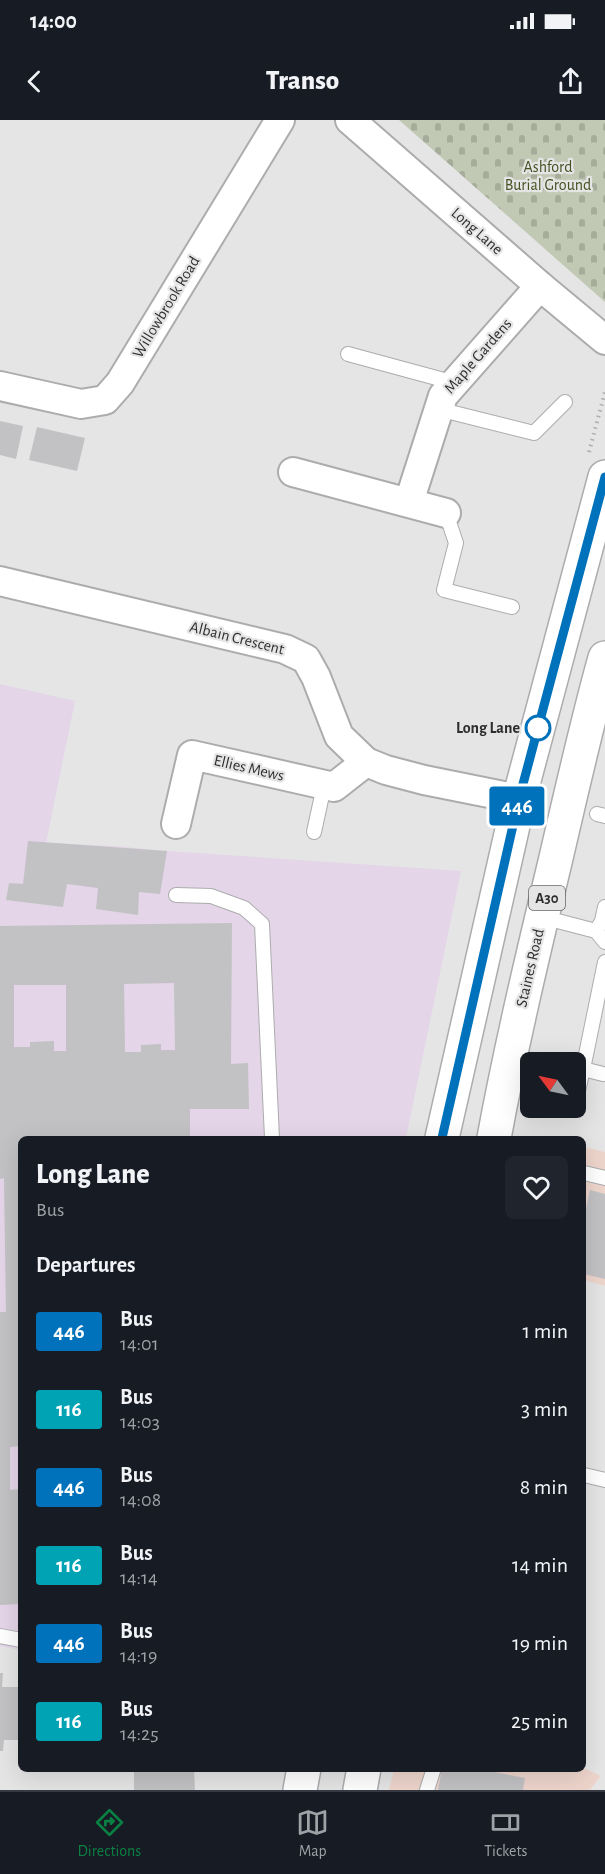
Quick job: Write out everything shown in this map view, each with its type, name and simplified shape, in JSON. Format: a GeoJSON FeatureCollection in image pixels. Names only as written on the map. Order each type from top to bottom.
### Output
{"type":"FeatureCollection","features":[{"type":"Feature","properties":{"kind":"highway"},"geometry":{"type":"LineString","coordinates":[[442,1136],[519,799],[605,477]]}},
{"type":"Feature","properties":{"kind":"highway","name":"Staines Road"},"geometry":{"type":"LineString","coordinates":[[494,1136],[507,1067],[542,917],[600,699],[605,658]]}},
{"type":"Feature","properties":{"kind":"highway"},"geometry":{"type":"LineString","coordinates":[[300,1790],[303,1772]]}},
{"type":"Feature","properties":{"kind":"highway"},"geometry":{"type":"LineString","coordinates":[[360,1790],[363,1772]]}},
{"type":"Feature","properties":{"kind":"street","name":"Willowbrook Road"},"geometry":{"type":"LineString","coordinates":[[0,386],[81,404],[105,400],[120,383],[280,120]]}},
{"type":"Feature","properties":{"kind":"street","name":"Long Lane"},"geometry":{"type":"LineString","coordinates":[[350,120],[605,340]]}},
{"type":"Feature","properties":{"kind":"street","name":"Maple Gardens"},"geometry":{"type":"LineString","coordinates":[[409,502],[442,396],[540,286]]}},
{"type":"Feature","properties":{"kind":"street"},"geometry":{"type":"LineString","coordinates":[[293,472],[446,513]]}},
{"type":"Feature","properties":{"kind":"street","name":"Albain Crescent"},"geometry":{"type":"LineString","coordinates":[[0,581],[285,649],[306,659],[316,677],[339,736],[366,762],[424,780],[519,799]]}},
{"type":"Feature","properties":{"kind":"street","name":"Ellies Mews"},"geometry":{"type":"LineString","coordinates":[[176,824],[192,755],[324,786]]}},
{"type":"Feature","properties":{"kind":"street"},"geometry":{"type":"LineString","coordinates":[[324,786],[334,788],[366,762]]}},
{"type":"Feature","properties":{"kind":"lane"},"geometry":{"type":"LineString","coordinates":[[348,354],[455,383]]}},
{"type":"Feature","properties":{"kind":"lane"},"geometry":{"type":"LineString","coordinates":[[438,409],[534,433],[565,402]]}},
{"type":"Feature","properties":{"kind":"lane"},"geometry":{"type":"LineString","coordinates":[[446,513],[456,543],[444,590],[512,607]]}},
{"type":"Feature","properties":{"kind":"lane"},"geometry":{"type":"LineString","coordinates":[[314,832],[324,786]]}},
{"type":"Feature","properties":{"kind":"lane"},"geometry":{"type":"LineString","coordinates":[[176,895],[211,896],[244,908],[262,924],[272,1136]]}},
{"type":"Feature","properties":{"kind":"lane"},"geometry":{"type":"LineString","coordinates":[[542,917],[601,936],[605,907]]}},
{"type":"Feature","properties":{"kind":"lane"},"geometry":{"type":"LineString","coordinates":[[586,1054],[605,962]]}},
{"type":"Feature","properties":{"kind":"lane"},"geometry":{"type":"LineString","coordinates":[[586,1070],[603,1074]]}},
{"type":"Feature","properties":{"kind":"lane"},"geometry":{"type":"LineString","coordinates":[[586,1173],[605,1178]]}},
{"type":"Feature","properties":{"kind":"lane"},"geometry":{"type":"LineString","coordinates":[[586,1475],[605,1480]]}},
{"type":"Feature","properties":{"kind":"lane"},"geometry":{"type":"LineString","coordinates":[[0,1636],[18,1639]]}},
{"type":"Feature","properties":{"kind":"lane"},"geometry":{"type":"LineString","coordinates":[[427,1790],[433,1772]]}},
{"type":"Feature","properties":{"kind":"shaded area"},"geometry":{"type":"Polygon","coordinates":[[[0,684],[75,701],[46,843],[461,871],[406,1136],[18,1136],[18,1649],[0,1646],[0,684]]]}},
{"type":"Feature","properties":{"kind":"shaded area"},"geometry":{"type":"Polygon","coordinates":[[[586,1147],[605,1152],[605,1286],[586,1281],[586,1147]]]}},
{"type":"Feature","properties":{"kind":"shaded area"},"geometry":{"type":"Polygon","coordinates":[[[586,1769],[601,1776],[590,1790],[389,1790],[393,1772],[586,1772],[586,1769]]]}},
{"type":"Feature","properties":{"kind":"green space","name":"Ashford Burial Ground"},"geometry":{"type":"Polygon","coordinates":[[[399,120],[605,120],[605,302],[399,120]]]}},
{"type":"Feature","properties":{"kind":"building"},"geometry":{"type":"Polygon","coordinates":[[[0,421],[23,426],[16,459],[0,455],[0,421]]]}},
{"type":"Feature","properties":{"kind":"building"},"geometry":{"type":"Polygon","coordinates":[[[37,427],[85,438],[77,471],[29,460],[37,427]]]}},
{"type":"Feature","properties":{"kind":"building"},"geometry":{"type":"Polygon","coordinates":[[[28,841],[167,851],[160,894],[139,892],[138,915],[96,909],[98,888],[67,884],[63,907],[6,900],[9,883],[23,884],[28,841]]]}},
{"type":"Feature","properties":{"kind":"building"},"geometry":{"type":"Polygon","coordinates":[[[232,923],[231,1064],[248,1063],[249,1109],[190,1109],[190,1136],[18,1136],[18,1446],[10,1447],[10,1490],[18,1489],[18,1604],[0,1605],[0,1312],[6,1312],[4,1178],[0,1179],[0,926],[232,923]],[[174,983],[124,984],[125,1052],[141,1052],[141,1045],[161,1044],[161,1050],[175,1050],[174,983]],[[14,985],[14,1047],[30,1047],[30,1042],[54,1041],[54,1051],[66,1051],[66,985],[14,985]]]}},
{"type":"Feature","properties":{"kind":"building"},"geometry":{"type":"Polygon","coordinates":[[[590,1190],[605,1194],[605,1279],[586,1274],[586,1208],[590,1190]]]}},
{"type":"Feature","properties":{"kind":"building"},"geometry":{"type":"Polygon","coordinates":[[[0,1673],[3,1673],[2,1687],[18,1687],[18,1740],[4,1740],[3,1751],[0,1751],[0,1673]]]}},
{"type":"Feature","properties":{"kind":"building"},"geometry":{"type":"Polygon","coordinates":[[[134,1772],[194,1772],[195,1790],[134,1790],[134,1772]]]}},
{"type":"Feature","properties":{"kind":"building"},"geometry":{"type":"Polygon","coordinates":[[[441,1772],[494,1772],[525,1778],[523,1790],[438,1790],[441,1772]]]}},
{"type":"Feature","properties":{"kind":"bus line","name":"446"},"geometry":{"type":"LineString","coordinates":[[442,1136],[519,799],[605,477]]}},
{"type":"Feature","properties":{"kind":"place","name":"Long Lane"},"geometry":{"type":"Point","coordinates":[538,728]}}]}
